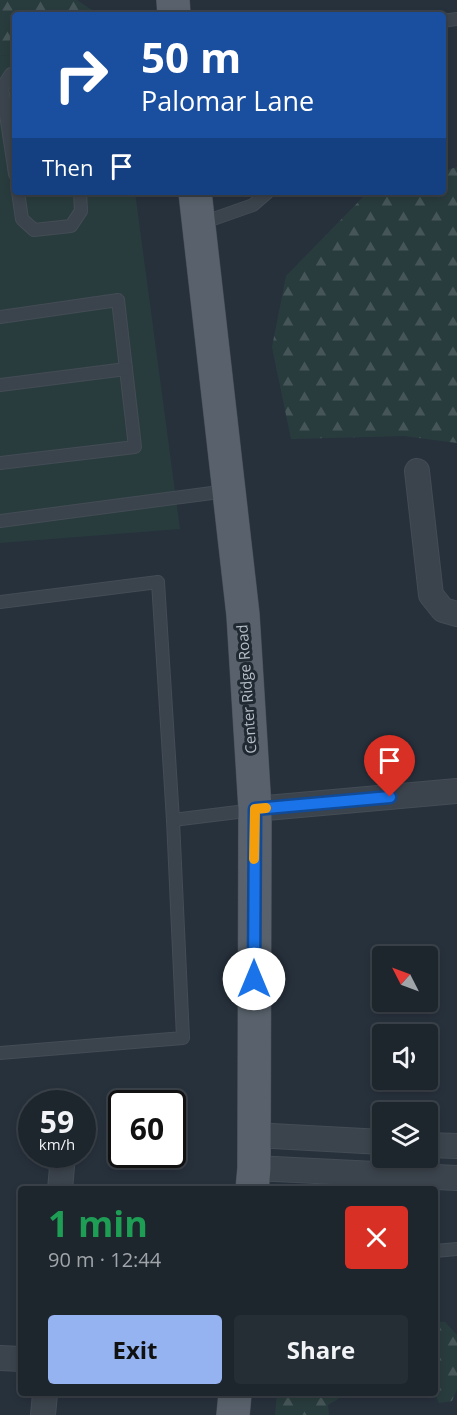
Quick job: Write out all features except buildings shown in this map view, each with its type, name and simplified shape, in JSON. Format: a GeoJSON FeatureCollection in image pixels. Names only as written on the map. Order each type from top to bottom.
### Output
{"type":"FeatureCollection","features":[{"type":"Feature","properties":{"kind":"main road","name":"Center Ridge Road"},"geometry":{"type":"LineString","coordinates":[[195,195],[243,615],[255,809],[253,1179]]}},
{"type":"Feature","properties":{"kind":"main road"},"geometry":{"type":"LineString","coordinates":[[233,1415],[235,1396]]}},
{"type":"Feature","properties":{"kind":"street"},"geometry":{"type":"LineString","coordinates":[[417,471],[431,595],[443,610],[457,614]]}},
{"type":"Feature","properties":{"kind":"street"},"geometry":{"type":"LineString","coordinates":[[255,809],[457,791]]}},
{"type":"Feature","properties":{"kind":"street"},"geometry":{"type":"LineString","coordinates":[[254,1136],[372,1142]]}},
{"type":"Feature","properties":{"kind":"street"},"geometry":{"type":"LineString","coordinates":[[438,1145],[457,1146]]}},
{"type":"Feature","properties":{"kind":"street"},"geometry":{"type":"LineString","coordinates":[[60,1186],[62,1168]]}},
{"type":"Feature","properties":{"kind":"street"},"geometry":{"type":"LineString","coordinates":[[253,1179],[457,1178]]}},
{"type":"Feature","properties":{"kind":"street"},"geometry":{"type":"LineString","coordinates":[[0,1358],[18,1359]]}},
{"type":"Feature","properties":{"kind":"street"},"geometry":{"type":"LineString","coordinates":[[43,1415],[45,1396]]}},
{"type":"Feature","properties":{"kind":"lane"},"geometry":{"type":"LineString","coordinates":[[12,74],[2,88],[12,154]]}},
{"type":"Feature","properties":{"kind":"lane"},"geometry":{"type":"LineString","coordinates":[[18,195],[22,219],[34,230],[71,226],[81,211],[80,195]]}},
{"type":"Feature","properties":{"kind":"lane"},"geometry":{"type":"LineString","coordinates":[[198,225],[253,205],[265,195]]}},
{"type":"Feature","properties":{"kind":"lane"},"geometry":{"type":"LineString","coordinates":[[0,317],[118,300],[135,447],[0,463]]}},
{"type":"Feature","properties":{"kind":"lane"},"geometry":{"type":"LineString","coordinates":[[0,385],[126,369]]}},
{"type":"Feature","properties":{"kind":"lane"},"geometry":{"type":"LineString","coordinates":[[0,521],[228,491]]}},
{"type":"Feature","properties":{"kind":"lane"},"geometry":{"type":"LineString","coordinates":[[0,602],[158,582],[173,820],[183,1038],[0,1053]]}},
{"type":"Feature","properties":{"kind":"lane"},"geometry":{"type":"LineString","coordinates":[[173,820],[255,809]]}},
{"type":"Feature","properties":{"kind":"lane"},"geometry":{"type":"LineString","coordinates":[[438,1251],[457,1249]]}},
{"type":"Feature","properties":{"kind":"green space"},"geometry":{"type":"Polygon","coordinates":[[[0,0],[77,0],[95,12],[12,12],[12,54],[0,56],[0,0]]]}},
{"type":"Feature","properties":{"kind":"green space"},"geometry":{"type":"Polygon","coordinates":[[[12,54],[12,195],[135,195],[180,529],[0,543],[0,56],[12,54]]]}},
{"type":"Feature","properties":{"kind":"green space"},"geometry":{"type":"Polygon","coordinates":[[[457,167],[457,443],[404,436],[291,439],[272,347],[286,276],[365,195],[446,195],[446,170],[457,167]]]}},
{"type":"Feature","properties":{"kind":"green space"},"geometry":{"type":"Polygon","coordinates":[[[438,1321],[445,1322],[457,1335],[457,1389],[452,1401],[439,1403],[436,1396],[438,1396],[438,1321]]]}},
{"type":"Feature","properties":{"kind":"green space"},"geometry":{"type":"Polygon","coordinates":[[[277,1396],[343,1396],[328,1405],[329,1415],[275,1415],[277,1396]]]}},
{"type":"Feature","properties":{"kind":"slow traffic"},"geometry":{"type":"LineString","coordinates":[[254,859],[255,809],[266,808]]}},
{"type":"Feature","properties":{"kind":"route"},"geometry":{"type":"LineString","coordinates":[[254,979],[255,809],[390,797]]}}]}
